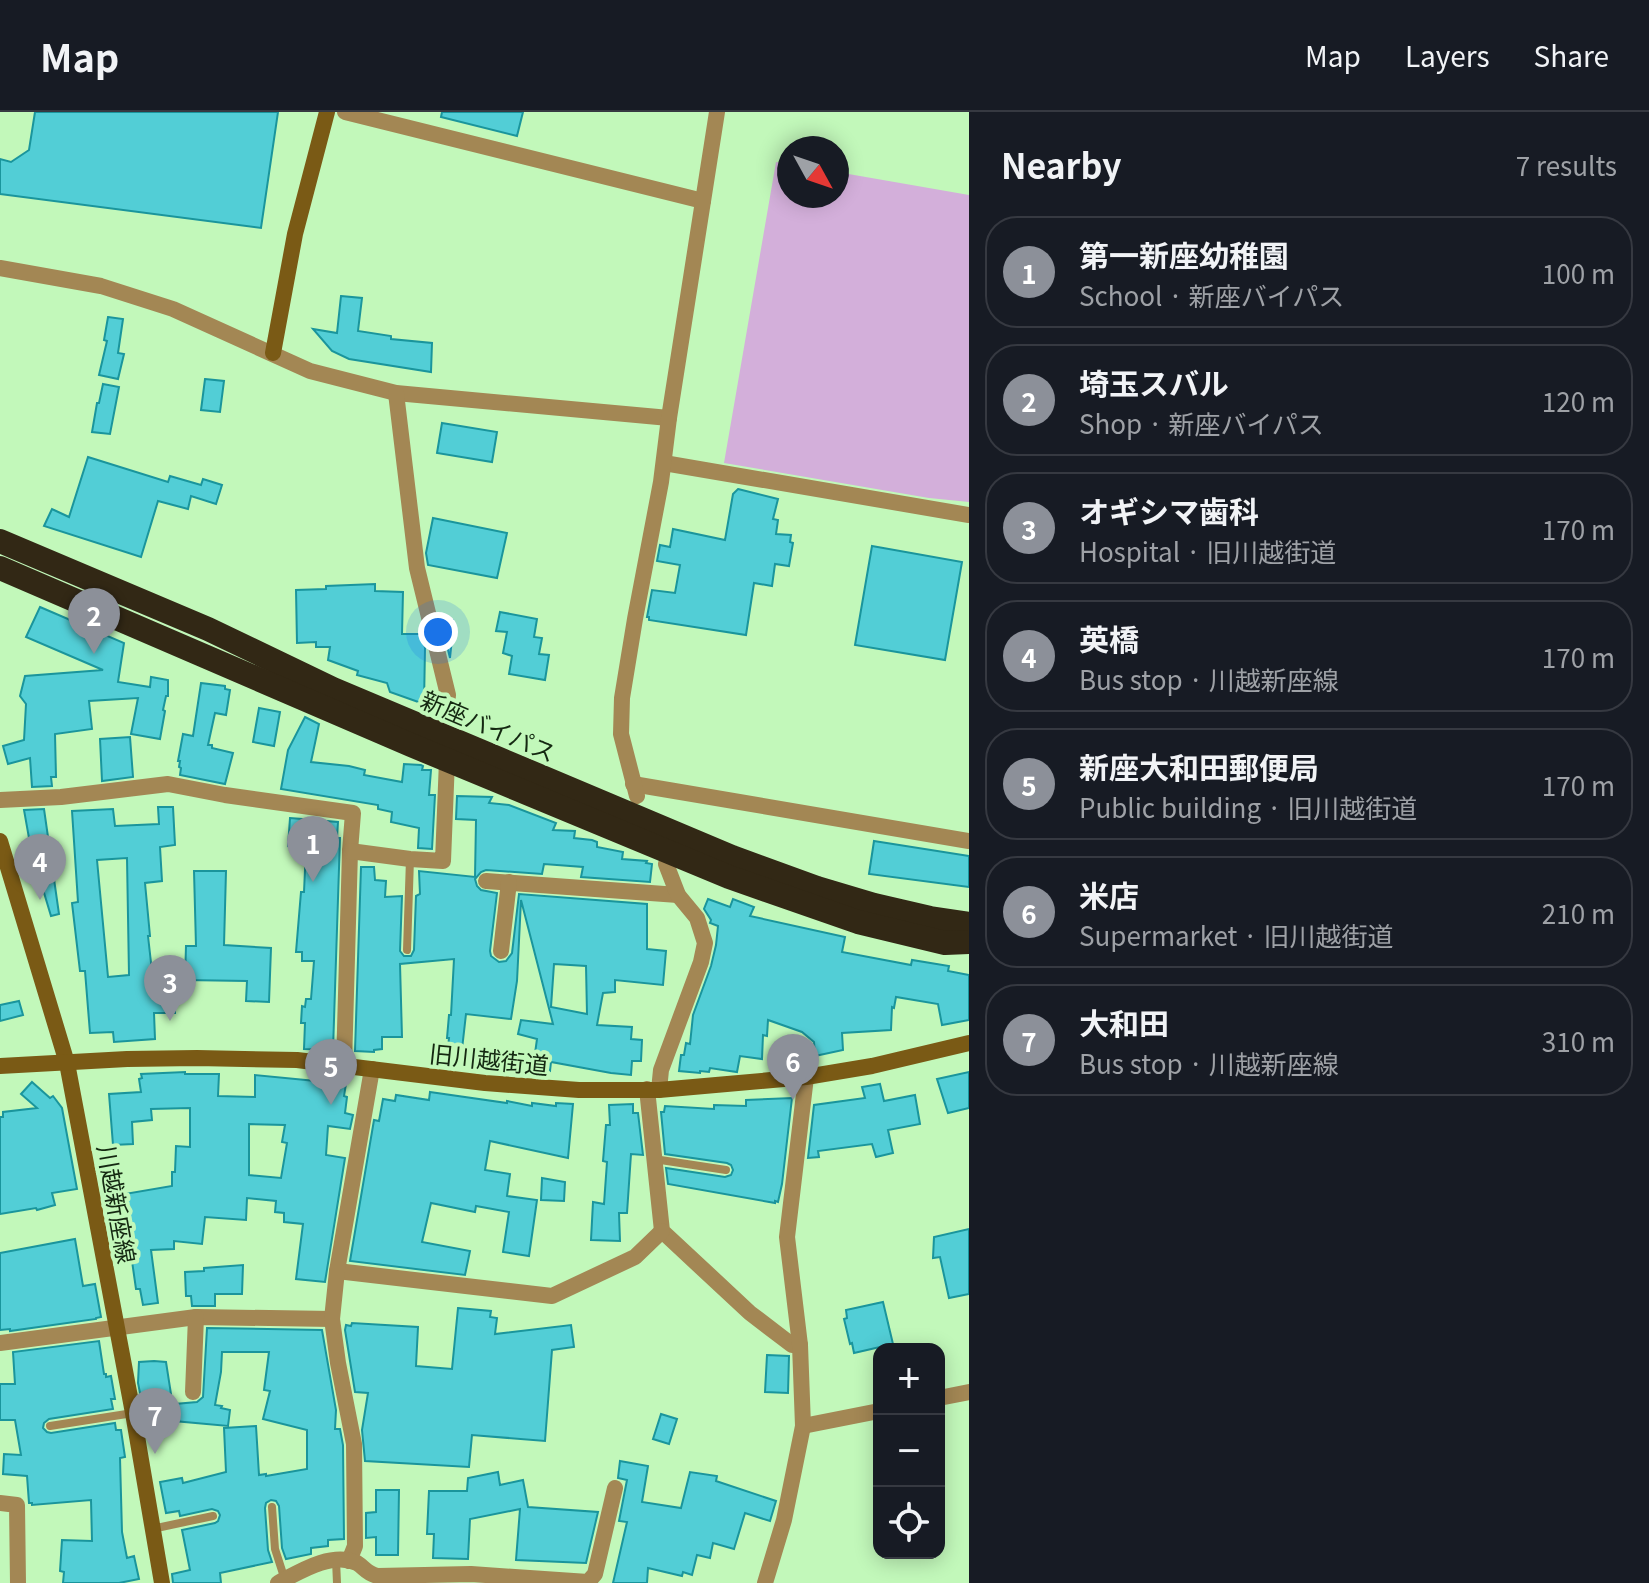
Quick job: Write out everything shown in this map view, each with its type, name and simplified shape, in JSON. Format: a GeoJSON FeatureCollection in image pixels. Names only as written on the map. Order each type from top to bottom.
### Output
{"type":"FeatureCollection","features":[{"type":"Feature","properties":{"kind":"highway","name":"新座バイパス"},"geometry":{"type":"LineString","coordinates":[[0,541],[208,629],[446,748],[729,877],[846,918],[957,943],[960,950],[969,952]]}},
{"type":"Feature","properties":{"kind":"highway","name":"新座バイパス"},"geometry":{"type":"LineString","coordinates":[[0,568],[446,748],[757,867],[874,905],[969,924]]}},
{"type":"Feature","properties":{"kind":"main road"},"geometry":{"type":"LineString","coordinates":[[273,353],[295,234],[327,112]]}},
{"type":"Feature","properties":{"kind":"main road","name":"川越新座線"},"geometry":{"type":"LineString","coordinates":[[0,841],[67,1063],[162,1583]]}},
{"type":"Feature","properties":{"kind":"main road","name":"旧川越街道"},"geometry":{"type":"LineString","coordinates":[[0,1066],[127,1059],[297,1060],[485,1083],[579,1090],[653,1089],[806,1077],[872,1066],[969,1043]]}},
{"type":"Feature","properties":{"kind":"street"},"geometry":{"type":"LineString","coordinates":[[345,112],[703,201]]}},
{"type":"Feature","properties":{"kind":"street"},"geometry":{"type":"LineString","coordinates":[[717,112],[664,463],[622,698],[621,734],[635,790],[969,841]]}},
{"type":"Feature","properties":{"kind":"street"},"geometry":{"type":"LineString","coordinates":[[0,268],[101,286],[173,309],[310,371],[396,393],[669,418]]}},
{"type":"Feature","properties":{"kind":"street"},"geometry":{"type":"LineString","coordinates":[[350,851],[443,861],[448,695],[417,568],[396,393]]}},
{"type":"Feature","properties":{"kind":"street"},"geometry":{"type":"LineString","coordinates":[[664,463],[969,515]]}},
{"type":"Feature","properties":{"kind":"street"},"geometry":{"type":"LineString","coordinates":[[0,800],[61,797],[168,784],[353,813],[344,1065]]}},
{"type":"Feature","properties":{"kind":"street"},"geometry":{"type":"LineString","coordinates":[[666,864],[678,895],[697,918],[705,943],[701,962],[653,1089],[654,1159],[662,1231],[750,1313],[792,1345],[800,1345]]}},
{"type":"Feature","properties":{"kind":"street"},"geometry":{"type":"LineString","coordinates":[[486,881],[678,895]]}},
{"type":"Feature","properties":{"kind":"street"},"geometry":{"type":"LineString","coordinates":[[501,951],[509,882]]}},
{"type":"Feature","properties":{"kind":"street"},"geometry":{"type":"LineString","coordinates":[[343,1560],[355,1546],[354,1444],[332,1319],[337,1271],[372,1069]]}},
{"type":"Feature","properties":{"kind":"street"},"geometry":{"type":"LineString","coordinates":[[765,1583],[784,1520],[803,1426],[800,1345],[787,1237],[806,1077]]}},
{"type":"Feature","properties":{"kind":"street"},"geometry":{"type":"LineString","coordinates":[[337,1271],[552,1296],[635,1257],[662,1231]]}},
{"type":"Feature","properties":{"kind":"street"},"geometry":{"type":"LineString","coordinates":[[193,1392],[196,1317]]}},
{"type":"Feature","properties":{"kind":"street"},"geometry":{"type":"LineString","coordinates":[[0,1343],[196,1317],[332,1319]]}},
{"type":"Feature","properties":{"kind":"street"},"geometry":{"type":"LineString","coordinates":[[945,1397],[969,1392]]}},
{"type":"Feature","properties":{"kind":"street"},"geometry":{"type":"LineString","coordinates":[[803,1426],[873,1412]]}},
{"type":"Feature","properties":{"kind":"street"},"geometry":{"type":"LineString","coordinates":[[281,1581],[316,1565],[343,1560],[356,1563],[371,1575],[378,1576],[588,1583],[595,1574],[615,1488]]}},
{"type":"Feature","properties":{"kind":"street"},"geometry":{"type":"LineString","coordinates":[[0,1503],[17,1505],[18,1583]]}},
{"type":"Feature","properties":{"kind":"lane"},"geometry":{"type":"LineString","coordinates":[[407,950],[410,859]]}},
{"type":"Feature","properties":{"kind":"lane"},"geometry":{"type":"LineString","coordinates":[[654,1159],[726,1170]]}},
{"type":"Feature","properties":{"kind":"lane"},"geometry":{"type":"LineString","coordinates":[[50,1426],[133,1413]]}},
{"type":"Feature","properties":{"kind":"lane"},"geometry":{"type":"LineString","coordinates":[[272,1507],[281,1581]]}},
{"type":"Feature","properties":{"kind":"lane"},"geometry":{"type":"LineString","coordinates":[[152,1529],[213,1516]]}},
{"type":"Feature","properties":{"kind":"lane"},"geometry":{"type":"LineString","coordinates":[[337,1583],[343,1560]]}},
{"type":"Feature","properties":{"kind":"shaded area"},"geometry":{"type":"Polygon","coordinates":[[[776,162],[777,208],[849,208],[849,174],[969,195],[969,502],[724,463],[776,162]]]}},
{"type":"Feature","properties":{"kind":"building"},"geometry":{"type":"Polygon","coordinates":[[[35,112],[278,112],[261,228],[0,194],[0,159],[11,162],[29,150],[35,112]]]}},
{"type":"Feature","properties":{"kind":"building"},"geometry":{"type":"Polygon","coordinates":[[[442,112],[523,112],[517,136],[441,117],[442,112]]]}},
{"type":"Feature","properties":{"kind":"building"},"geometry":{"type":"Polygon","coordinates":[[[341,296],[362,298],[358,331],[391,336],[391,339],[432,343],[431,372],[349,359],[332,351],[313,329],[337,333],[341,296]]]}},
{"type":"Feature","properties":{"kind":"building"},"geometry":{"type":"Polygon","coordinates":[[[108,317],[123,319],[118,353],[124,354],[118,379],[99,375],[107,341],[104,340],[108,317]]]}},
{"type":"Feature","properties":{"kind":"building"},"geometry":{"type":"Polygon","coordinates":[[[205,379],[224,381],[220,412],[201,410],[205,379]]]}},
{"type":"Feature","properties":{"kind":"building"},"geometry":{"type":"Polygon","coordinates":[[[103,384],[119,387],[110,434],[92,432],[103,384]]]}},
{"type":"Feature","properties":{"kind":"building"},"geometry":{"type":"Polygon","coordinates":[[[442,423],[497,432],[492,462],[437,453],[442,423]]]}},
{"type":"Feature","properties":{"kind":"building"},"geometry":{"type":"Polygon","coordinates":[[[88,457],[168,482],[170,476],[201,485],[203,479],[222,485],[216,504],[191,496],[188,509],[158,501],[141,557],[44,526],[52,509],[69,517],[88,457]]]}},
{"type":"Feature","properties":{"kind":"building"},"geometry":{"type":"Polygon","coordinates":[[[738,489],[778,499],[773,519],[778,520],[776,534],[791,535],[790,542],[793,543],[789,566],[775,564],[772,586],[754,583],[746,635],[649,620],[652,590],[675,593],[680,565],[657,561],[660,545],[670,547],[673,529],[725,540],[733,494],[738,489]]]}},
{"type":"Feature","properties":{"kind":"building"},"geometry":{"type":"Polygon","coordinates":[[[433,518],[507,533],[497,578],[428,565],[426,553],[433,518]]]}},
{"type":"Feature","properties":{"kind":"building"},"geometry":{"type":"Polygon","coordinates":[[[872,546],[962,562],[945,660],[855,645],[872,546]]]}},
{"type":"Feature","properties":{"kind":"building"},"geometry":{"type":"Polygon","coordinates":[[[375,584],[375,591],[403,592],[402,634],[422,634],[425,648],[424,704],[390,692],[387,683],[357,675],[358,671],[328,660],[330,647],[316,647],[316,642],[297,643],[296,590],[375,584]]]}},
{"type":"Feature","properties":{"kind":"building"},"geometry":{"type":"Polygon","coordinates":[[[40,607],[124,643],[118,682],[150,687],[151,677],[168,680],[168,696],[160,739],[131,734],[138,698],[89,701],[92,729],[55,734],[56,777],[51,777],[52,786],[32,787],[30,758],[8,764],[3,746],[24,740],[26,704],[20,696],[25,676],[103,670],[26,637],[40,607]]]}},
{"type":"Feature","properties":{"kind":"building"},"geometry":{"type":"Polygon","coordinates":[[[500,612],[537,619],[534,637],[542,638],[539,654],[549,655],[545,680],[509,674],[512,656],[503,653],[507,632],[496,631],[500,612]]]}},
{"type":"Feature","properties":{"kind":"building"},"geometry":{"type":"Polygon","coordinates":[[[453,620],[452,639],[450,658],[441,621],[453,620]]]}},
{"type":"Feature","properties":{"kind":"building"},"geometry":{"type":"Polygon","coordinates":[[[201,683],[225,686],[230,690],[226,715],[215,713],[208,745],[233,753],[225,784],[180,775],[178,761],[183,734],[193,736],[201,683]]]}},
{"type":"Feature","properties":{"kind":"building"},"geometry":{"type":"Polygon","coordinates":[[[259,708],[280,712],[274,746],[253,742],[259,708]]]}},
{"type":"Feature","properties":{"kind":"building"},"geometry":{"type":"Polygon","coordinates":[[[305,717],[319,724],[311,762],[349,766],[365,770],[364,775],[402,782],[404,764],[421,765],[422,770],[431,770],[429,795],[435,795],[432,849],[418,848],[419,828],[391,822],[392,812],[378,809],[378,805],[281,789],[288,750],[305,717]]]}},
{"type":"Feature","properties":{"kind":"building"},"geometry":{"type":"Polygon","coordinates":[[[130,737],[133,777],[102,781],[100,739],[130,737]]]}},
{"type":"Feature","properties":{"kind":"building"},"geometry":{"type":"Polygon","coordinates":[[[457,796],[492,797],[489,803],[509,805],[556,823],[553,830],[575,831],[574,838],[592,840],[597,842],[597,847],[623,852],[622,859],[652,864],[650,882],[581,877],[583,867],[544,864],[542,874],[486,870],[475,879],[481,890],[497,893],[490,951],[499,962],[506,961],[512,953],[519,894],[647,904],[647,949],[666,951],[663,985],[615,980],[615,992],[603,993],[597,1025],[632,1027],[631,1039],[642,1040],[641,1061],[632,1061],[631,1075],[551,1062],[550,1071],[533,1068],[537,1039],[518,1034],[521,1020],[553,1024],[521,900],[517,981],[511,1019],[466,1014],[461,1058],[447,1055],[454,959],[400,964],[402,1037],[382,1037],[382,1049],[374,1052],[355,1051],[361,867],[374,867],[375,880],[386,881],[385,897],[402,896],[400,951],[404,956],[411,956],[414,950],[416,896],[420,894],[419,871],[475,877],[476,820],[456,819],[457,796]],[[554,964],[551,1007],[587,1014],[586,966],[554,964]]]}},
{"type":"Feature","properties":{"kind":"building"},"geometry":{"type":"Polygon","coordinates":[[[158,807],[173,807],[175,845],[160,847],[162,881],[145,883],[155,998],[175,998],[175,1013],[154,1013],[155,1039],[114,1042],[113,1032],[90,1033],[85,971],[80,971],[72,903],[78,902],[72,811],[113,809],[115,826],[159,824],[158,807]],[[127,858],[97,860],[108,977],[129,975],[127,858]]]}},
{"type":"Feature","properties":{"kind":"building"},"geometry":{"type":"Polygon","coordinates":[[[44,809],[59,914],[51,916],[35,855],[32,855],[24,810],[44,809]]]}},
{"type":"Feature","properties":{"kind":"building"},"geometry":{"type":"Polygon","coordinates":[[[290,818],[338,822],[333,1050],[304,1049],[302,1006],[305,1007],[306,999],[311,999],[314,961],[302,961],[302,952],[296,952],[306,848],[288,846],[290,818]]]}},
{"type":"Feature","properties":{"kind":"building"},"geometry":{"type":"Polygon","coordinates":[[[874,841],[969,856],[969,887],[869,874],[874,841]]]}},
{"type":"Feature","properties":{"kind":"building"},"geometry":{"type":"Polygon","coordinates":[[[194,871],[226,871],[224,945],[271,948],[269,1002],[246,1001],[247,981],[185,980],[186,946],[196,946],[194,871]]]}},
{"type":"Feature","properties":{"kind":"building"},"geometry":{"type":"Polygon","coordinates":[[[708,899],[730,907],[733,899],[754,907],[750,916],[845,937],[842,952],[911,965],[912,960],[949,966],[948,971],[969,975],[969,1020],[942,1025],[938,1004],[896,997],[892,1007],[891,1030],[842,1033],[843,1050],[815,1056],[814,1042],[802,1032],[768,1020],[767,1036],[763,1035],[762,1059],[740,1056],[737,1072],[710,1068],[709,1072],[700,1073],[679,1071],[681,1055],[684,1055],[686,1043],[690,1044],[693,1015],[716,945],[718,926],[710,923],[704,909],[708,899]]]}},
{"type":"Feature","properties":{"kind":"building"},"geometry":{"type":"Polygon","coordinates":[[[19,1001],[23,1015],[0,1021],[0,1005],[19,1001]]]}},
{"type":"Feature","properties":{"kind":"building"},"geometry":{"type":"Polygon","coordinates":[[[969,1072],[969,1108],[948,1113],[937,1079],[969,1072]]]}},
{"type":"Feature","properties":{"kind":"building"},"geometry":{"type":"Polygon","coordinates":[[[141,1074],[219,1074],[218,1096],[255,1097],[255,1075],[346,1084],[345,1113],[353,1115],[350,1129],[328,1126],[326,1155],[345,1158],[325,1282],[296,1279],[303,1224],[284,1222],[284,1213],[275,1212],[276,1201],[247,1198],[246,1220],[205,1217],[202,1244],[174,1241],[174,1249],[151,1250],[158,1303],[143,1305],[140,1289],[136,1289],[128,1233],[119,1234],[113,1196],[172,1186],[176,1146],[190,1147],[190,1108],[151,1109],[152,1120],[132,1122],[133,1144],[113,1145],[109,1094],[141,1092],[141,1074]],[[249,1124],[249,1175],[281,1178],[287,1143],[282,1142],[285,1125],[249,1124]]]}},
{"type":"Feature","properties":{"kind":"building"},"geometry":{"type":"Polygon","coordinates":[[[32,1082],[50,1098],[53,1096],[62,1108],[77,1189],[52,1193],[55,1205],[0,1214],[0,1117],[3,1117],[3,1112],[37,1108],[21,1094],[32,1082]]]}},
{"type":"Feature","properties":{"kind":"building"},"geometry":{"type":"Polygon","coordinates":[[[880,1084],[884,1101],[915,1095],[920,1124],[888,1130],[893,1153],[876,1157],[872,1144],[818,1151],[819,1157],[808,1158],[814,1105],[865,1098],[862,1087],[880,1084]]]}},
{"type":"Feature","properties":{"kind":"building"},"geometry":{"type":"Polygon","coordinates":[[[430,1092],[532,1106],[532,1103],[556,1106],[556,1103],[573,1104],[568,1158],[490,1141],[485,1170],[510,1174],[507,1196],[537,1200],[529,1256],[503,1252],[509,1212],[476,1206],[475,1212],[431,1203],[422,1242],[470,1251],[465,1275],[350,1261],[374,1120],[379,1121],[383,1099],[395,1101],[396,1095],[429,1100],[430,1092]]]}},
{"type":"Feature","properties":{"kind":"building"},"geometry":{"type":"Polygon","coordinates":[[[792,1098],[778,1202],[668,1184],[666,1168],[725,1177],[731,1175],[733,1170],[727,1163],[665,1154],[661,1112],[664,1112],[665,1106],[714,1109],[714,1105],[746,1106],[746,1100],[792,1098]]]}},
{"type":"Feature","properties":{"kind":"building"},"geometry":{"type":"Polygon","coordinates":[[[633,1104],[633,1113],[638,1113],[643,1155],[631,1154],[627,1213],[619,1213],[620,1241],[591,1240],[593,1202],[604,1204],[607,1162],[603,1161],[606,1125],[610,1125],[609,1105],[633,1104]]]}},
{"type":"Feature","properties":{"kind":"building"},"geometry":{"type":"Polygon","coordinates":[[[542,1178],[565,1182],[564,1201],[541,1200],[542,1178]]]}},
{"type":"Feature","properties":{"kind":"building"},"geometry":{"type":"Polygon","coordinates":[[[969,1229],[969,1294],[949,1298],[940,1257],[933,1258],[934,1237],[969,1229]]]}},
{"type":"Feature","properties":{"kind":"building"},"geometry":{"type":"Polygon","coordinates":[[[75,1239],[83,1286],[95,1284],[101,1317],[0,1330],[0,1253],[75,1239]]]}},
{"type":"Feature","properties":{"kind":"building"},"geometry":{"type":"Polygon","coordinates":[[[243,1265],[242,1294],[215,1294],[215,1306],[192,1306],[191,1296],[186,1296],[185,1272],[243,1265]]]}},
{"type":"Feature","properties":{"kind":"building"},"geometry":{"type":"Polygon","coordinates":[[[883,1302],[893,1343],[873,1343],[873,1349],[854,1353],[844,1319],[847,1318],[846,1310],[883,1302]]]}},
{"type":"Feature","properties":{"kind":"building"},"geometry":{"type":"Polygon","coordinates":[[[458,1308],[491,1311],[490,1317],[497,1318],[495,1334],[571,1325],[574,1347],[552,1350],[545,1441],[472,1435],[469,1467],[365,1461],[362,1430],[368,1393],[355,1392],[346,1325],[418,1327],[416,1366],[452,1369],[458,1308]]]}},
{"type":"Feature","properties":{"kind":"building"},"geometry":{"type":"Polygon","coordinates":[[[207,1328],[322,1330],[336,1410],[335,1429],[340,1429],[343,1445],[344,1539],[328,1540],[328,1546],[311,1548],[311,1554],[286,1559],[282,1548],[279,1506],[271,1500],[265,1508],[268,1550],[272,1562],[220,1573],[221,1583],[173,1583],[172,1574],[190,1570],[182,1530],[215,1523],[220,1515],[212,1509],[180,1516],[179,1511],[166,1513],[160,1482],[182,1478],[183,1483],[226,1472],[224,1428],[256,1426],[259,1475],[307,1469],[307,1430],[263,1419],[270,1391],[264,1390],[269,1352],[222,1352],[215,1405],[230,1410],[228,1426],[174,1421],[175,1404],[197,1402],[203,1397],[207,1328]]]}},
{"type":"Feature","properties":{"kind":"building"},"geometry":{"type":"Polygon","coordinates":[[[99,1341],[104,1374],[111,1376],[115,1399],[111,1399],[113,1409],[49,1419],[43,1428],[51,1433],[115,1423],[116,1430],[121,1430],[125,1457],[120,1458],[122,1532],[127,1558],[134,1556],[139,1579],[119,1583],[63,1583],[64,1572],[60,1571],[62,1540],[92,1541],[91,1500],[32,1505],[29,1503],[27,1476],[3,1474],[4,1454],[21,1455],[15,1420],[0,1420],[0,1384],[15,1384],[13,1352],[99,1341]]]}},
{"type":"Feature","properties":{"kind":"building"},"geometry":{"type":"Polygon","coordinates":[[[767,1355],[789,1356],[788,1393],[765,1392],[767,1355]]]}},
{"type":"Feature","properties":{"kind":"building"},"geometry":{"type":"Polygon","coordinates":[[[139,1362],[166,1362],[171,1394],[140,1393],[139,1362]]]}},
{"type":"Feature","properties":{"kind":"building"},"geometry":{"type":"Polygon","coordinates":[[[661,1414],[677,1419],[669,1444],[653,1439],[661,1414]]]}},
{"type":"Feature","properties":{"kind":"building"},"geometry":{"type":"Polygon","coordinates":[[[620,1461],[648,1466],[642,1502],[681,1508],[690,1472],[717,1476],[716,1481],[776,1501],[770,1521],[745,1513],[734,1549],[713,1543],[710,1558],[697,1555],[692,1575],[683,1572],[682,1576],[648,1568],[647,1583],[613,1583],[627,1522],[619,1521],[627,1480],[618,1478],[620,1461]]]}},
{"type":"Feature","properties":{"kind":"building"},"geometry":{"type":"Polygon","coordinates":[[[498,1472],[500,1485],[523,1480],[528,1507],[598,1512],[586,1563],[516,1560],[520,1509],[470,1519],[468,1559],[433,1558],[434,1534],[427,1534],[429,1491],[467,1491],[468,1478],[498,1472]]]}},
{"type":"Feature","properties":{"kind":"building"},"geometry":{"type":"Polygon","coordinates":[[[376,1490],[399,1490],[398,1555],[376,1555],[376,1537],[366,1538],[366,1513],[376,1512],[376,1490]]]}},
{"type":"Feature","properties":{"kind":"place","name":"埼玉スバル"},"geometry":{"type":"Point","coordinates":[94,654]}},
{"type":"Feature","properties":{"kind":"place","name":"第一新座幼稚園"},"geometry":{"type":"Point","coordinates":[313,882]}},
{"type":"Feature","properties":{"kind":"place","name":"英橋"},"geometry":{"type":"Point","coordinates":[40,900]}},
{"type":"Feature","properties":{"kind":"place","name":"オギシマ歯科"},"geometry":{"type":"Point","coordinates":[170,1021]}},
{"type":"Feature","properties":{"kind":"place","name":"米店"},"geometry":{"type":"Point","coordinates":[793,1100]}},
{"type":"Feature","properties":{"kind":"place","name":"新座大和田郵便局"},"geometry":{"type":"Point","coordinates":[331,1105]}},
{"type":"Feature","properties":{"kind":"place","name":"大和田"},"geometry":{"type":"Point","coordinates":[155,1454]}}]}
